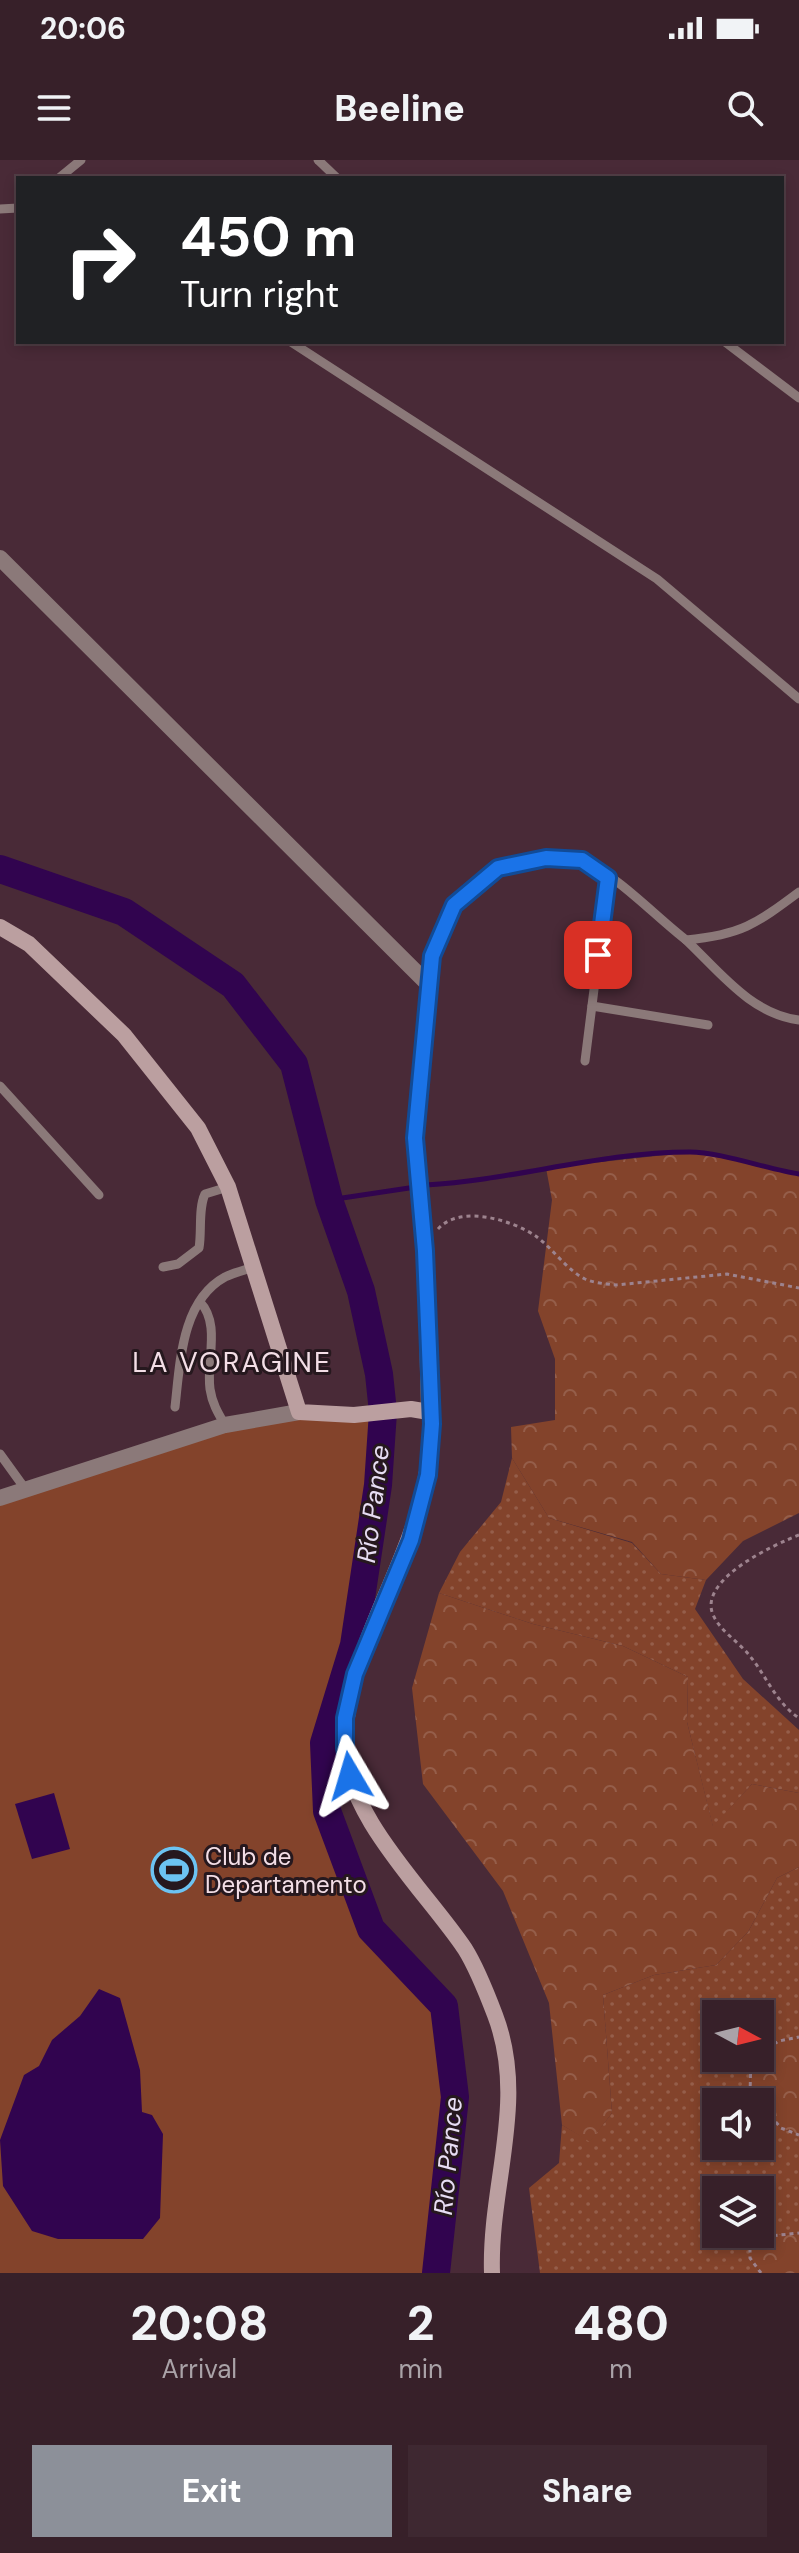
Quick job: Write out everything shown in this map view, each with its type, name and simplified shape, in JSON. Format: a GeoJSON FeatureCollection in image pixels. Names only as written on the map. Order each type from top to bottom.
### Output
{"type":"FeatureCollection","features":[{"type":"Feature","properties":{"kind":"street"},"geometry":{"type":"LineString","coordinates":[[0,558],[429,985],[415,1138],[425,1251],[429,1412],[432,1424],[428,1475],[411,1540],[355,1674],[345,1718],[345,1748],[350,1776],[365,1812],[467,1952],[496,2016],[508,2059],[511,2096],[492,2273]]}},
{"type":"Feature","properties":{"kind":"street"},"geometry":{"type":"LineString","coordinates":[[0,927],[29,944],[150,1064],[198,1128],[228,1187],[299,1412]]}},
{"type":"Feature","properties":{"kind":"street"},"geometry":{"type":"LineString","coordinates":[[0,1498],[225,1425],[299,1412],[354,1415],[411,1409],[429,1412]]}},
{"type":"Feature","properties":{"kind":"lane"},"geometry":{"type":"LineString","coordinates":[[61,176],[81,160]]}},
{"type":"Feature","properties":{"kind":"lane"},"geometry":{"type":"LineString","coordinates":[[318,160],[335,176]]}},
{"type":"Feature","properties":{"kind":"lane"},"geometry":{"type":"LineString","coordinates":[[294,344],[657,579],[799,699]]}},
{"type":"Feature","properties":{"kind":"lane"},"geometry":{"type":"LineString","coordinates":[[728,344],[799,398]]}},
{"type":"Feature","properties":{"kind":"lane"},"geometry":{"type":"LineString","coordinates":[[429,985],[432,956],[454,905],[498,868],[546,858],[582,860],[686,940],[757,1006],[775,1017],[799,1020]]}},
{"type":"Feature","properties":{"kind":"lane"},"geometry":{"type":"LineString","coordinates":[[585,1061],[608,878]]}},
{"type":"Feature","properties":{"kind":"lane"},"geometry":{"type":"LineString","coordinates":[[686,940],[736,933],[755,924],[799,892]]}},
{"type":"Feature","properties":{"kind":"lane"},"geometry":{"type":"LineString","coordinates":[[592,1006],[708,1025]]}},
{"type":"Feature","properties":{"kind":"lane"},"geometry":{"type":"LineString","coordinates":[[0,1086],[99,1195]]}},
{"type":"Feature","properties":{"kind":"lane"},"geometry":{"type":"LineString","coordinates":[[163,1267],[178,1264],[199,1248],[205,1194],[228,1187]]}},
{"type":"Feature","properties":{"kind":"lane"},"geometry":{"type":"LineString","coordinates":[[175,1407],[181,1357],[191,1316],[224,1277],[254,1267]]}},
{"type":"Feature","properties":{"kind":"lane"},"geometry":{"type":"LineString","coordinates":[[200,1302],[208,1311],[212,1332],[210,1389],[214,1407],[225,1425]]}},
{"type":"Feature","properties":{"kind":"lane"},"geometry":{"type":"LineString","coordinates":[[0,1454],[26,1490]]}},
{"type":"Feature","properties":{"kind":"path"},"geometry":{"type":"LineString","coordinates":[[440,1226],[459,1216],[475,1216],[527,1230],[585,1279],[598,1282],[616,1285],[727,1274],[799,1288]]}},
{"type":"Feature","properties":{"kind":"path"},"geometry":{"type":"LineString","coordinates":[[799,1535],[781,1542],[727,1575],[714,1588],[712,1613],[726,1633],[749,1654],[778,1697],[799,1718]]}},
{"type":"Feature","properties":{"kind":"path"},"geometry":{"type":"LineString","coordinates":[[774,2044],[799,2037]]}},
{"type":"Feature","properties":{"kind":"path"},"geometry":{"type":"LineString","coordinates":[[774,2120],[781,2128],[799,2135]]}},
{"type":"Feature","properties":{"kind":"path"},"geometry":{"type":"LineString","coordinates":[[761,2273],[750,2258],[750,2247],[770,2236],[799,2233]]}},
{"type":"Feature","properties":{"kind":"green space"},"geometry":{"type":"Polygon","coordinates":[[[693,1152],[799,1174],[799,1513],[743,1541],[706,1580],[661,1574],[632,1542],[549,1518],[512,1458],[511,1427],[555,1420],[555,1359],[538,1311],[552,1200],[546,1168],[693,1152]]]}},
{"type":"Feature","properties":{"kind":"green space","name":"Club de Departamento"},"geometry":{"type":"Polygon","coordinates":[[[383,1412],[378,1485],[354,1644],[324,1743],[327,1810],[371,1929],[444,2006],[455,2097],[436,2273],[0,2273],[0,1498],[225,1425],[383,1412]]]}},
{"type":"Feature","properties":{"kind":"green space"},"geometry":{"type":"Polygon","coordinates":[[[512,1458],[549,1518],[632,1543],[661,1574],[706,1580],[695,1609],[743,1679],[799,1730],[799,1793],[752,1784],[713,1827],[687,1722],[688,1677],[623,1646],[533,1624],[439,1593],[460,1552],[501,1502],[512,1458]]]}},
{"type":"Feature","properties":{"kind":"green space"},"geometry":{"type":"Polygon","coordinates":[[[439,1593],[533,1624],[623,1646],[688,1677],[687,1722],[713,1826],[752,1784],[799,1793],[799,1867],[777,1878],[748,1932],[716,1965],[654,1975],[603,1995],[612,2113],[590,2142],[562,2125],[549,2003],[503,1891],[423,1784],[412,1688],[439,1593]]]}},
{"type":"Feature","properties":{"kind":"green space"},"geometry":{"type":"Polygon","coordinates":[[[799,1867],[799,2037],[774,2044],[774,2000],[702,2000],[702,2072],[751,2072],[750,2088],[702,2088],[702,2160],[774,2160],[774,2120],[781,2128],[799,2135],[799,2233],[774,2236],[774,2176],[702,2176],[702,2248],[759,2248],[750,2258],[761,2273],[540,2273],[529,2188],[559,2163],[562,2125],[590,2141],[612,2113],[603,1995],[654,1975],[716,1965],[748,1932],[777,1878],[799,1867]]]}},
{"type":"Feature","properties":{"kind":"green space"},"geometry":{"type":"Polygon","coordinates":[[[799,2037],[799,2135],[781,2128],[774,2120],[774,2088],[750,2088],[751,2072],[774,2072],[774,2044],[799,2037]]]}},
{"type":"Feature","properties":{"kind":"green space"},"geometry":{"type":"Polygon","coordinates":[[[799,2233],[799,2273],[761,2273],[750,2258],[750,2248],[774,2248],[774,2236],[799,2233]]]}},
{"type":"Feature","properties":{"kind":"shaded area"},"geometry":{"type":"Polygon","coordinates":[[[54,1793],[70,1849],[32,1859],[15,1804],[54,1793]]]}},
{"type":"Feature","properties":{"kind":"shaded area"},"geometry":{"type":"Polygon","coordinates":[[[99,1989],[120,1998],[140,2070],[142,2112],[152,2115],[163,2134],[160,2218],[143,2239],[58,2239],[32,2231],[3,2186],[0,2140],[24,2075],[39,2066],[52,2040],[80,2016],[99,1989]]]}},
{"type":"Feature","properties":{"kind":"waterway","name":"Río Pance"},"geometry":{"type":"LineString","coordinates":[[0,869],[124,912],[233,985],[294,1064],[329,1200],[361,1291],[379,1374],[383,1412],[378,1485],[354,1645],[324,1743],[327,1811],[371,1929],[444,2006],[455,2097],[436,2273]]}},
{"type":"Feature","properties":{"kind":"waterway"},"geometry":{"type":"LineString","coordinates":[[426,1185],[492,1178],[624,1156],[690,1152],[799,1174]]}},
{"type":"Feature","properties":{"kind":"waterway"},"geometry":{"type":"LineString","coordinates":[[329,1200],[409,1188]]}},
{"type":"Feature","properties":{"kind":"place","name":"Club de Departamento"},"geometry":{"type":"Point","coordinates":[174,1870]}},
{"type":"Feature","properties":{"kind":"district","name":"LA VORAGINE"},"geometry":{"type":"Point","coordinates":[232,1362]}},
{"type":"Feature","properties":{"kind":"route"},"geometry":{"type":"LineString","coordinates":[[350,1776],[345,1748],[345,1718],[355,1674],[411,1540],[428,1475],[432,1424],[429,1412],[425,1251],[415,1138],[416,1101],[432,956],[454,905],[477,883],[498,868],[546,858],[582,860],[608,878],[598,955]]}}]}
